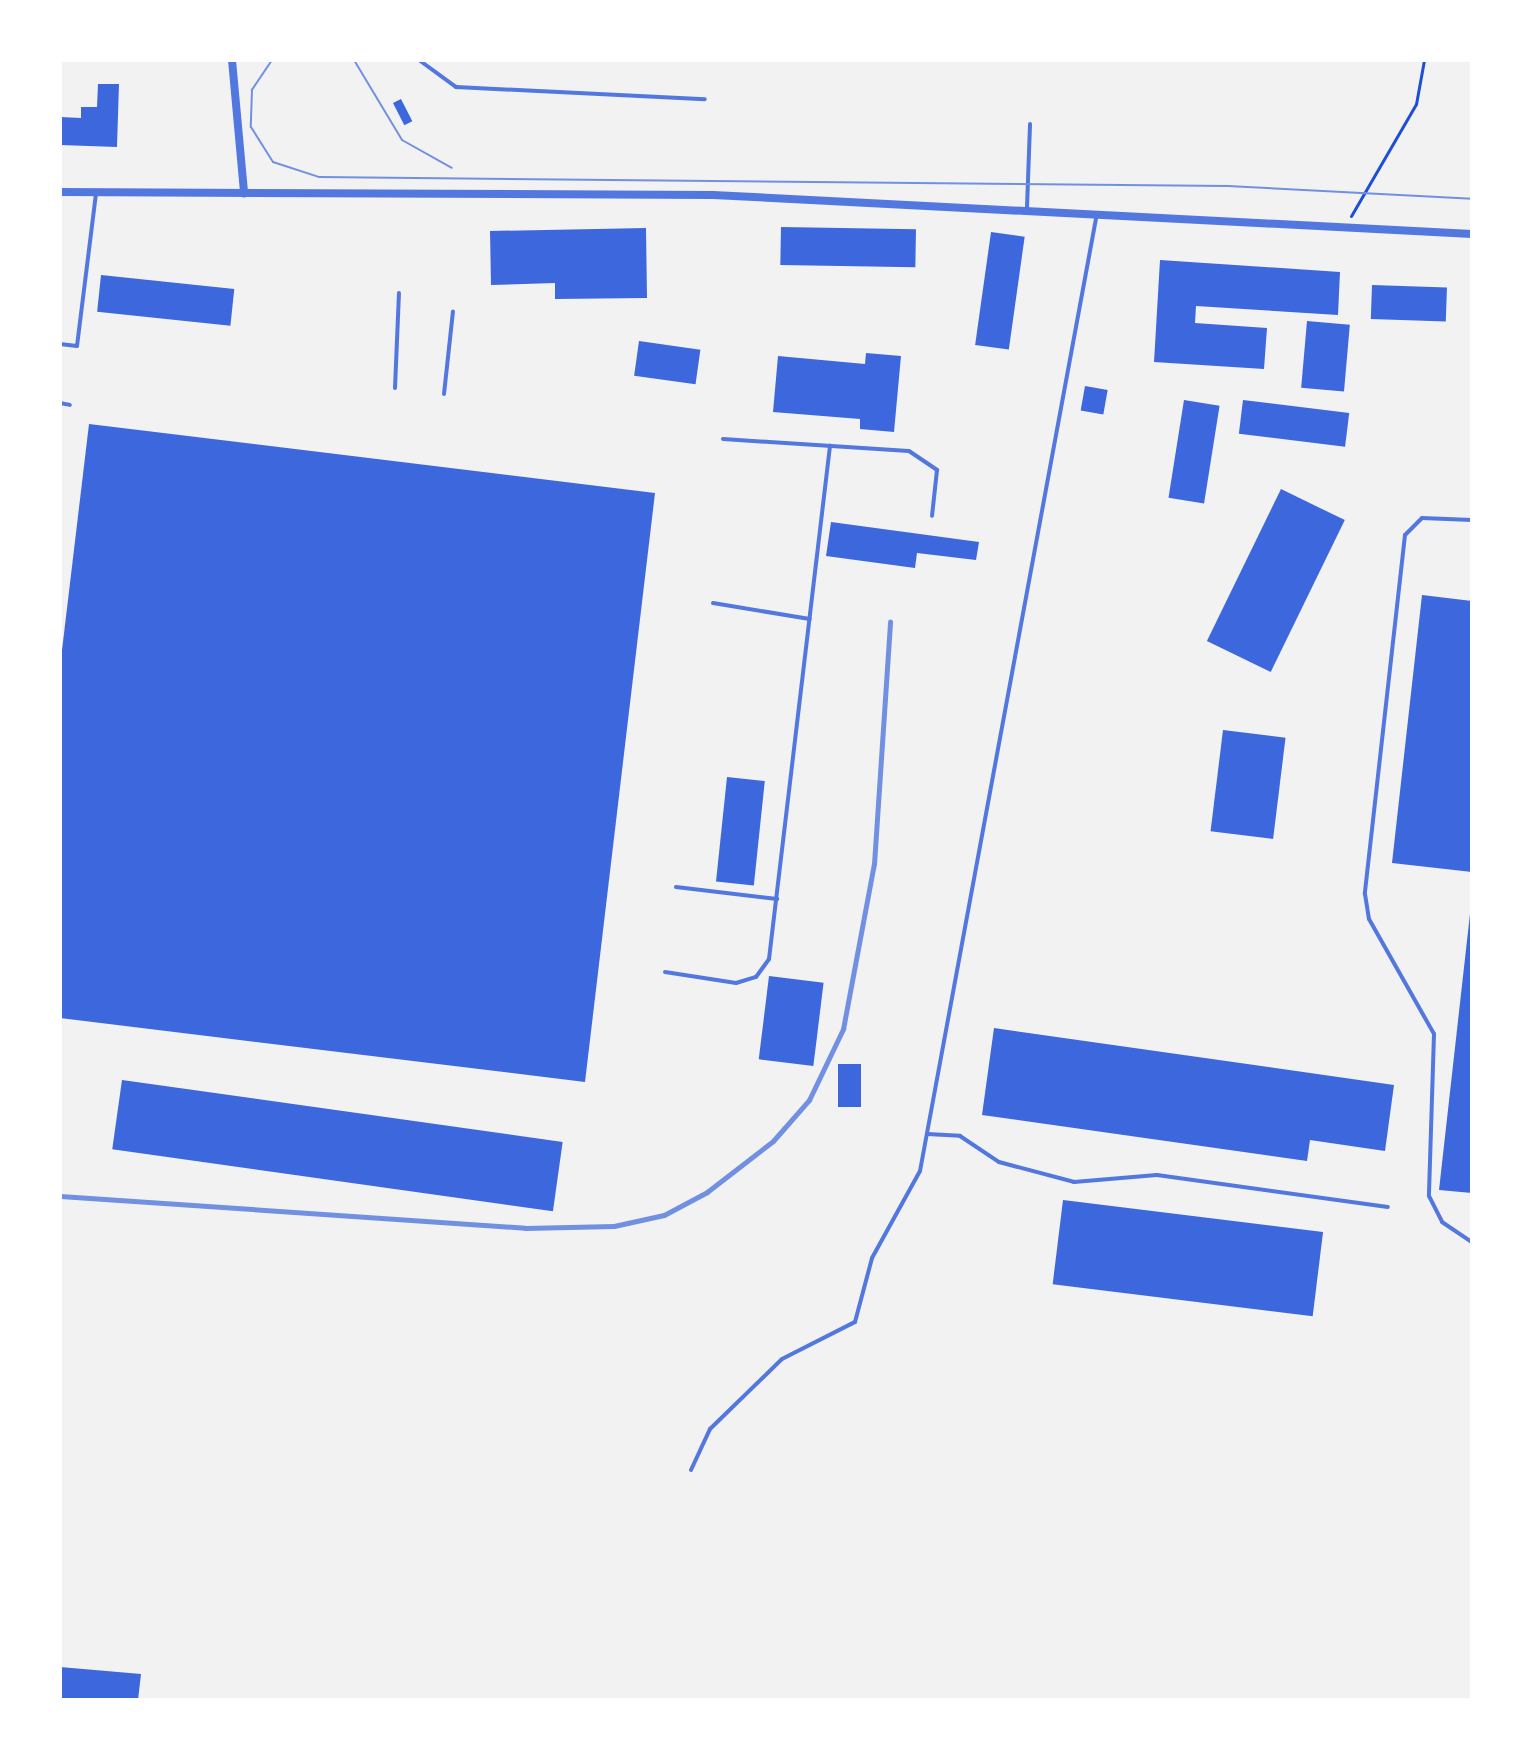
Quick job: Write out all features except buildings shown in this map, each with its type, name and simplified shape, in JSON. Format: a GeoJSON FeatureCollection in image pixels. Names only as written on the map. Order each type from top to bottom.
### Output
{"type":"FeatureCollection","features":[{"type":"Feature","properties":{"kind":"street"},"geometry":{"type":"LineString","coordinates":[[232,60],[244,193]]}},
{"type":"Feature","properties":{"kind":"street"},"geometry":{"type":"LineString","coordinates":[[60,192],[713,195],[1027,207],[1472,234]]}},
{"type":"Feature","properties":{"kind":"lane"},"geometry":{"type":"LineString","coordinates":[[419,60],[456,87],[705,99]]}},
{"type":"Feature","properties":{"kind":"lane"},"geometry":{"type":"LineString","coordinates":[[1027,207],[1030,124]]}},
{"type":"Feature","properties":{"kind":"lane"},"geometry":{"type":"LineString","coordinates":[[60,344],[77,346],[97,192]]}},
{"type":"Feature","properties":{"kind":"lane"},"geometry":{"type":"LineString","coordinates":[[691,1470],[710,1429],[782,1359],[855,1322],[872,1258],[920,1171],[1097,211]]}},
{"type":"Feature","properties":{"kind":"lane"},"geometry":{"type":"LineString","coordinates":[[395,388],[399,293]]}},
{"type":"Feature","properties":{"kind":"lane"},"geometry":{"type":"LineString","coordinates":[[444,394],[453,311]]}},
{"type":"Feature","properties":{"kind":"lane"},"geometry":{"type":"LineString","coordinates":[[60,403],[70,405]]}},
{"type":"Feature","properties":{"kind":"lane"},"geometry":{"type":"LineString","coordinates":[[723,439],[830,446],[925,458],[937,470],[932,516]]}},
{"type":"Feature","properties":{"kind":"lane"},"geometry":{"type":"LineString","coordinates":[[665,972],[736,983],[756,977],[769,959],[830,446]]}},
{"type":"Feature","properties":{"kind":"lane"},"geometry":{"type":"LineString","coordinates":[[1472,520],[1422,518],[1405,535],[1365,894],[1369,919],[1431,1019],[1429,1196],[1442,1222],[1472,1242]]}},
{"type":"Feature","properties":{"kind":"lane"},"geometry":{"type":"LineString","coordinates":[[713,603],[810,619]]}},
{"type":"Feature","properties":{"kind":"lane"},"geometry":{"type":"LineString","coordinates":[[676,887],[777,899]]}},
{"type":"Feature","properties":{"kind":"lane"},"geometry":{"type":"LineString","coordinates":[[927,1134],[960,1136],[999,1162],[1074,1182],[1157,1175],[1388,1207]]}},
{"type":"Feature","properties":{"kind":"path"},"geometry":{"type":"LineString","coordinates":[[1345,226],[1416,104],[1424,60]]}},
{"type":"Feature","properties":{"kind":"tram line"},"geometry":{"type":"LineString","coordinates":[[272,60],[252,90],[251,127],[273,162],[319,177],[1228,186],[1472,199]]}},
{"type":"Feature","properties":{"kind":"tram line"},"geometry":{"type":"LineString","coordinates":[[354,60],[402,140],[452,168]]}},
{"type":"Feature","properties":{"kind":"railway"},"geometry":{"type":"LineString","coordinates":[[60,1196],[525,1228],[614,1226],[664,1215],[707,1192],[773,1141],[809,1100],[843,1029],[874,864],[890,622]]}}]}
